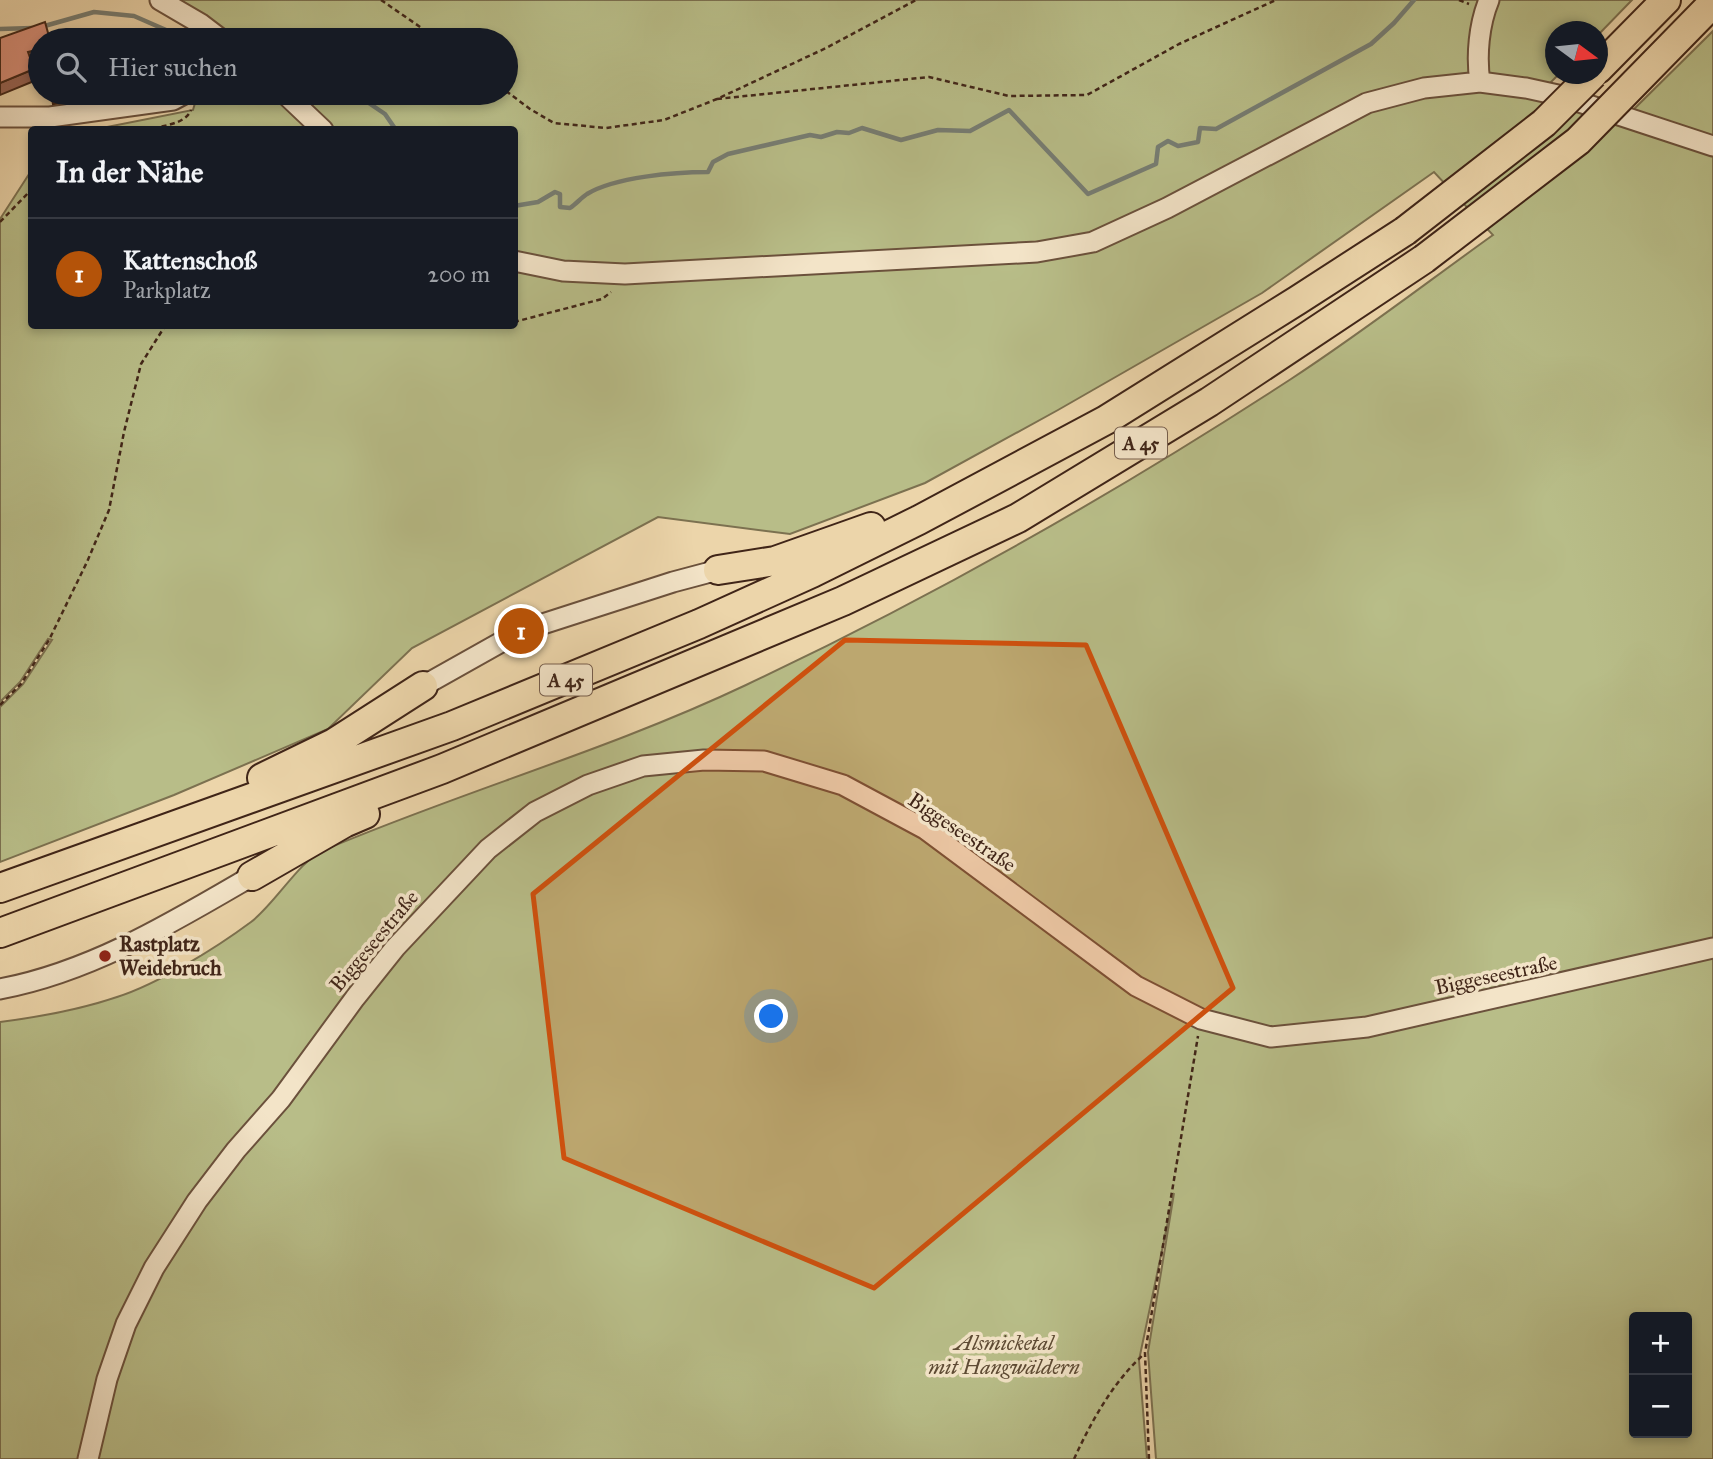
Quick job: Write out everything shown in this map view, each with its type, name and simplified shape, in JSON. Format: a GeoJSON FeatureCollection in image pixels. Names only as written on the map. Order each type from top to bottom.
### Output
{"type":"FeatureCollection","features":[{"type":"Feature","properties":{"kind":"highway"},"geometry":{"type":"LineString","coordinates":[[1608,59],[1666,0]]}},
{"type":"Feature","properties":{"kind":"highway","name":"A 45"},"geometry":{"type":"LineString","coordinates":[[0,933],[442,768],[843,601],[1018,518],[1209,402],[1424,259],[1578,141],[1713,3]]}},
{"type":"Feature","properties":{"kind":"highway","name":"A 45"},"geometry":{"type":"LineString","coordinates":[[0,888],[203,813],[327,772],[584,673],[812,573],[919,520],[1106,420],[1405,231],[1544,123],[1583,84]]}},
{"type":"Feature","properties":{"kind":"highway"},"geometry":{"type":"LineString","coordinates":[[718,570],[775,561],[879,524],[919,520]]}},
{"type":"Feature","properties":{"kind":"highway"},"geometry":{"type":"LineString","coordinates":[[203,813],[223,796],[334,743],[424,686]]}},
{"type":"Feature","properties":{"kind":"highway"},"geometry":{"type":"LineString","coordinates":[[252,876],[344,823],[393,803],[442,768]]}},
{"type":"Feature","properties":{"kind":"street"},"geometry":{"type":"LineString","coordinates":[[160,0],[193,24]]}},
{"type":"Feature","properties":{"kind":"street"},"geometry":{"type":"LineString","coordinates":[[1480,82],[1479,50],[1489,0]]}},
{"type":"Feature","properties":{"kind":"street"},"geometry":{"type":"LineString","coordinates":[[518,262],[563,271],[625,274],[1037,252],[1093,242],[1167,208],[1367,103],[1423,88],[1480,82],[1558,95],[1713,146]]}},
{"type":"Feature","properties":{"kind":"street"},"geometry":{"type":"LineString","coordinates":[[0,117],[50,117],[137,105]]}},
{"type":"Feature","properties":{"kind":"street"},"geometry":{"type":"LineString","coordinates":[[297,105],[319,126]]}},
{"type":"Feature","properties":{"kind":"street"},"geometry":{"type":"LineString","coordinates":[[424,686],[521,631],[718,570]]}},
{"type":"Feature","properties":{"kind":"street","name":"Biggeseestraße"},"geometry":{"type":"LineString","coordinates":[[88,1459],[107,1379],[126,1324],[154,1268],[197,1201],[236,1150],[281,1100],[387,958],[488,849],[535,813],[588,785],[643,766],[704,760],[764,761],[843,785],[925,830],[1136,986],[1201,1018],[1271,1037],[1367,1027],[1713,948]]}},
{"type":"Feature","properties":{"kind":"street"},"geometry":{"type":"LineString","coordinates":[[0,989],[17,986],[105,956],[252,876]]}},
{"type":"Feature","properties":{"kind":"path"},"geometry":{"type":"LineString","coordinates":[[381,0],[422,28]]}},
{"type":"Feature","properties":{"kind":"path"},"geometry":{"type":"LineString","coordinates":[[518,100],[554,123],[606,128],[664,120],[717,99],[826,48],[916,0]]}},
{"type":"Feature","properties":{"kind":"path"},"geometry":{"type":"LineString","coordinates":[[717,99],[929,77],[1009,96],[1087,95],[1179,44],[1276,0]]}},
{"type":"Feature","properties":{"kind":"path"},"geometry":{"type":"LineString","coordinates":[[0,222],[28,193]]}},
{"type":"Feature","properties":{"kind":"path"},"geometry":{"type":"LineString","coordinates":[[518,321],[602,299],[615,288],[625,274]]}},
{"type":"Feature","properties":{"kind":"path"},"geometry":{"type":"LineString","coordinates":[[0,705],[21,684],[49,640],[87,562],[109,510],[141,364],[163,329]]}},
{"type":"Feature","properties":{"kind":"path"},"geometry":{"type":"LineString","coordinates":[[1149,1459],[1145,1353],[1201,1018]]}},
{"type":"Feature","properties":{"kind":"path"},"geometry":{"type":"LineString","coordinates":[[1074,1459],[1111,1392],[1128,1369],[1145,1353]]}},
{"type":"Feature","properties":{"kind":"highlighted area"},"geometry":{"type":"Polygon","coordinates":[[[845,640],[1086,645],[1233,988],[874,1288],[564,1158],[533,894],[845,640]]]}},
{"type":"Feature","properties":{"kind":"green space","name":"Alsmicketal mit Hangwäldern"},"geometry":{"type":"Polygon","coordinates":[[[176,0],[1632,0],[1608,25],[1608,21],[1545,21],[1545,84],[1633,110],[1713,31],[1713,938],[1366,1023],[1272,1034],[1211,1018],[1207,1024],[1270,1040],[1366,1029],[1713,952],[1713,1459],[1156,1459],[1148,1352],[1174,1193],[1139,1360],[1147,1459],[91,1459],[110,1380],[129,1326],[157,1269],[239,1151],[283,1102],[398,949],[492,848],[493,839],[442,887],[394,942],[278,1096],[234,1146],[195,1198],[151,1265],[124,1322],[103,1377],[84,1459],[0,1459],[0,1022],[88,1006],[133,991],[204,954],[251,922],[305,863],[324,850],[429,808],[642,730],[746,685],[886,616],[1024,541],[1225,421],[1342,344],[1493,235],[1434,172],[1262,293],[925,483],[790,534],[658,517],[412,648],[328,729],[174,795],[0,862],[0,707],[23,684],[52,640],[48,639],[20,682],[0,702],[0,219],[28,176],[28,329],[518,329],[518,126],[112,126],[193,110],[194,105],[518,105],[518,28],[218,28],[219,25],[176,0]]]}},
{"type":"Feature","properties":{"kind":"building"},"geometry":{"type":"Polygon","coordinates":[[[45,22],[47,28],[28,28],[45,22]]]}},
{"type":"Feature","properties":{"kind":"building"},"geometry":{"type":"Polygon","coordinates":[[[28,28],[28,71],[0,83],[0,38],[28,28]]]}},
{"type":"Feature","properties":{"kind":"waterway"},"geometry":{"type":"LineString","coordinates":[[518,205],[538,202],[555,192],[560,194],[560,207],[570,208],[587,194],[613,183],[663,174],[708,172],[713,162],[728,154],[810,135],[821,137],[862,128],[901,140],[938,130],[970,131],[1009,110],[1088,194],[1156,164],[1158,147],[1168,141],[1178,146],[1198,142],[1200,128],[1216,129],[1371,44],[1414,0]]}},
{"type":"Feature","properties":{"kind":"waterway"},"geometry":{"type":"LineString","coordinates":[[41,27],[94,12],[134,16],[161,28]]}},
{"type":"Feature","properties":{"kind":"waterway"},"geometry":{"type":"LineString","coordinates":[[0,29],[28,28]]}},
{"type":"Feature","properties":{"kind":"waterway"},"geometry":{"type":"LineString","coordinates":[[372,105],[385,114],[393,126]]}},
{"type":"Feature","properties":{"kind":"place","name":"Kattenschoß"},"geometry":{"type":"Point","coordinates":[521,631]}},
{"type":"Feature","properties":{"kind":"place","name":"Rastplatz Weidebruch"},"geometry":{"type":"Point","coordinates":[105,956]}}]}
